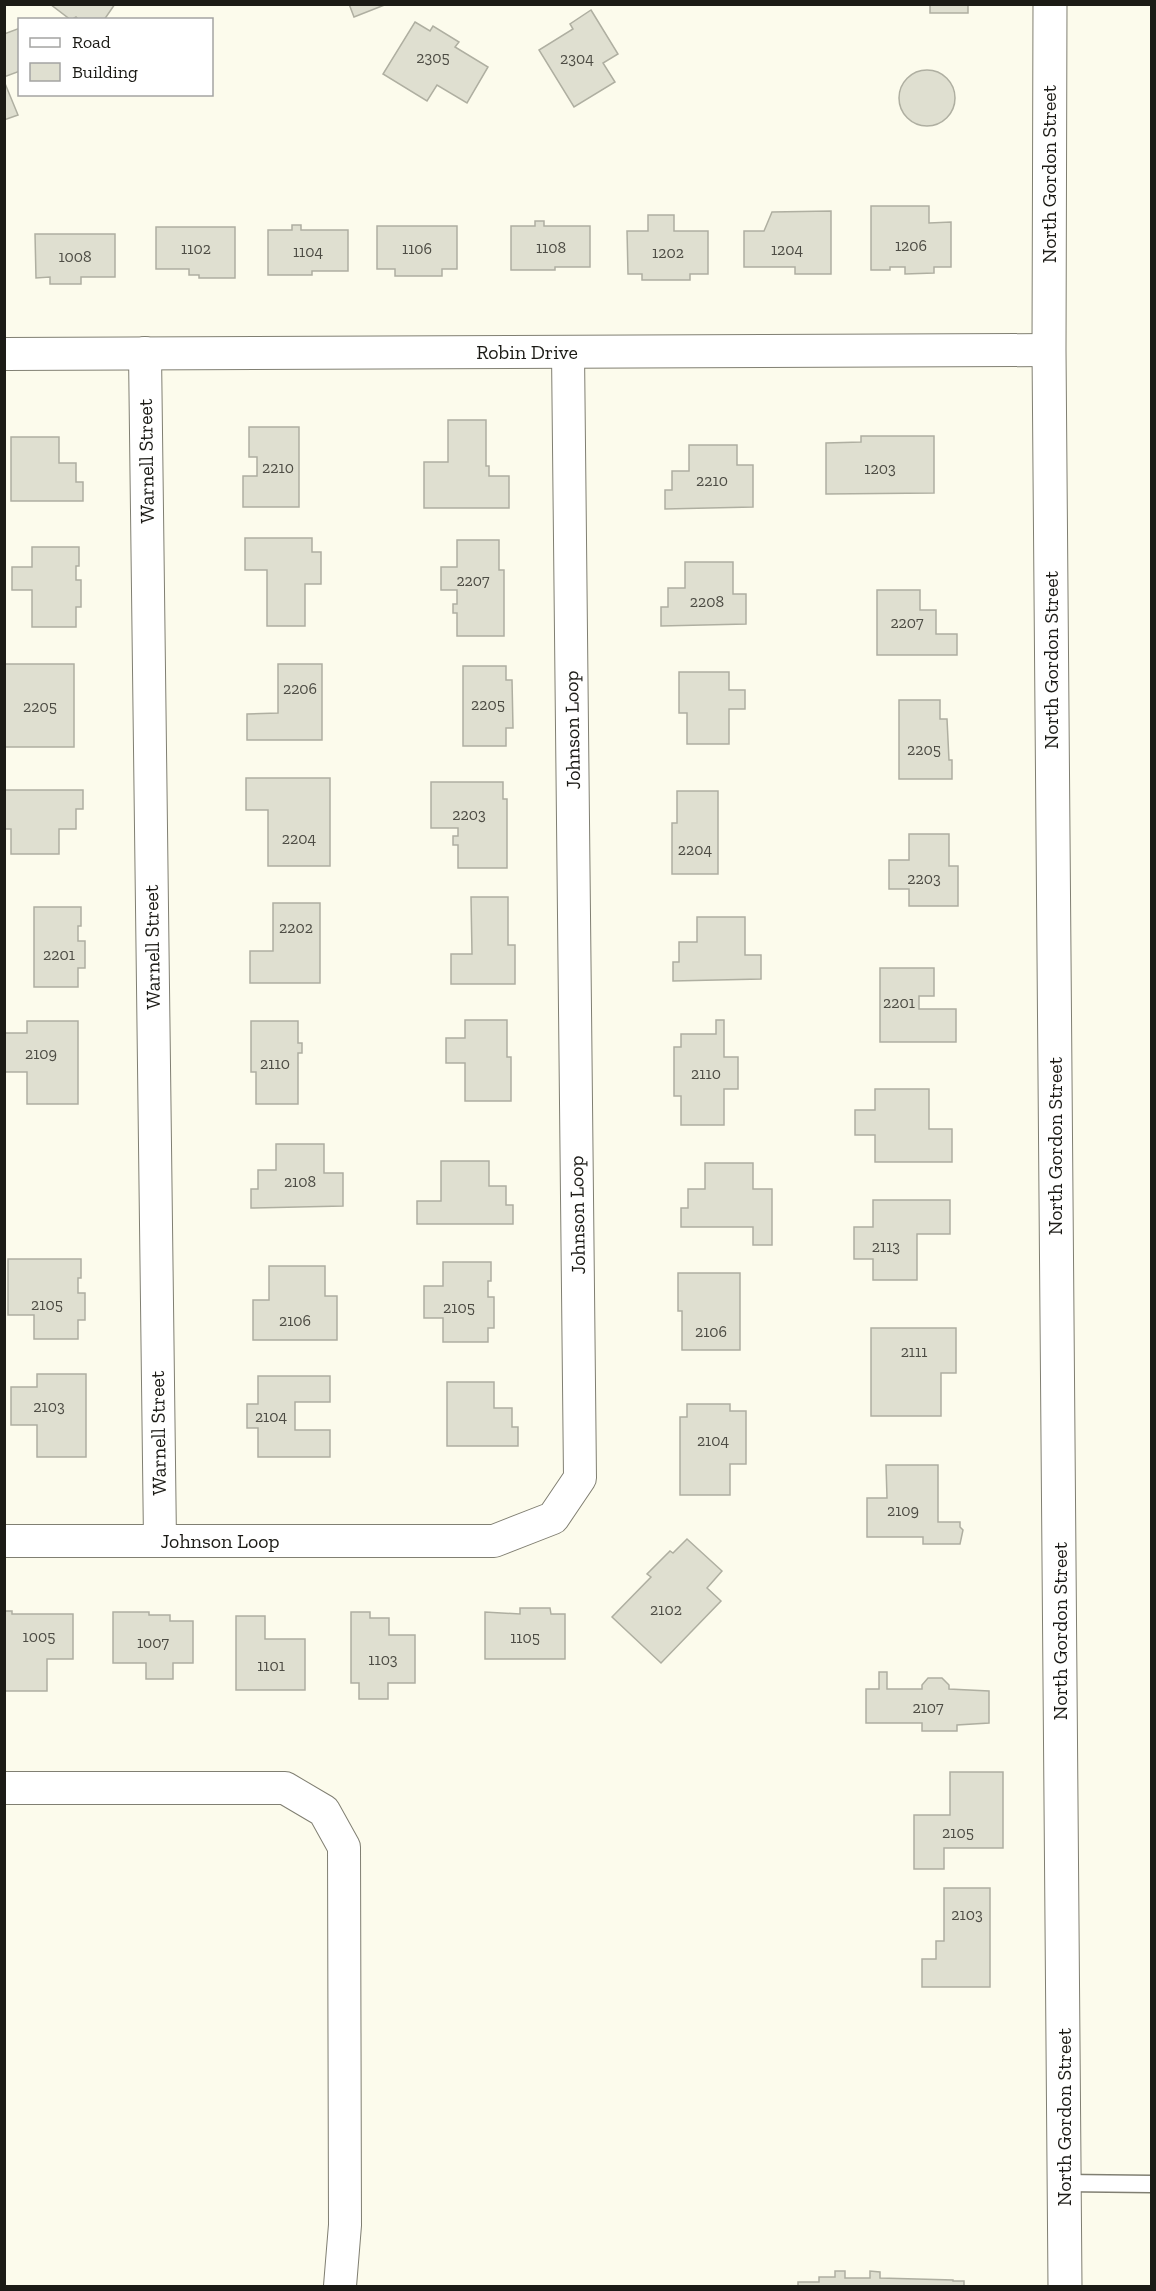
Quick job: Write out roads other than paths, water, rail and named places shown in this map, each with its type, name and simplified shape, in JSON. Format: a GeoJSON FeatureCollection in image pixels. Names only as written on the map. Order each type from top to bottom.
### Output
{"type":"FeatureCollection","features":[{"type":"Feature","properties":{"kind":"street","name":"North Gordon Street"},"geometry":{"type":"LineString","coordinates":[[1050,4],[1049,350],[1065,2286]]}},
{"type":"Feature","properties":{"kind":"street","name":"Robin Drive"},"geometry":{"type":"LineString","coordinates":[[4,354],[1049,350]]}},
{"type":"Feature","properties":{"kind":"street","name":"Johnson Loop"},"geometry":{"type":"LineString","coordinates":[[4,1540],[495,1541],[553,1518],[580,1478],[568,352]]}},
{"type":"Feature","properties":{"kind":"street","name":"Warnell Street"},"geometry":{"type":"LineString","coordinates":[[145,353],[160,1541]]}},
{"type":"Feature","properties":{"kind":"street"},"geometry":{"type":"LineString","coordinates":[[4,1788],[285,1788],[324,1811],[344,1847],[345,2225],[340,2286]]}},
{"type":"Feature","properties":{"kind":"lane"},"geometry":{"type":"LineString","coordinates":[[1064,2183],[1152,2184]]}}]}
